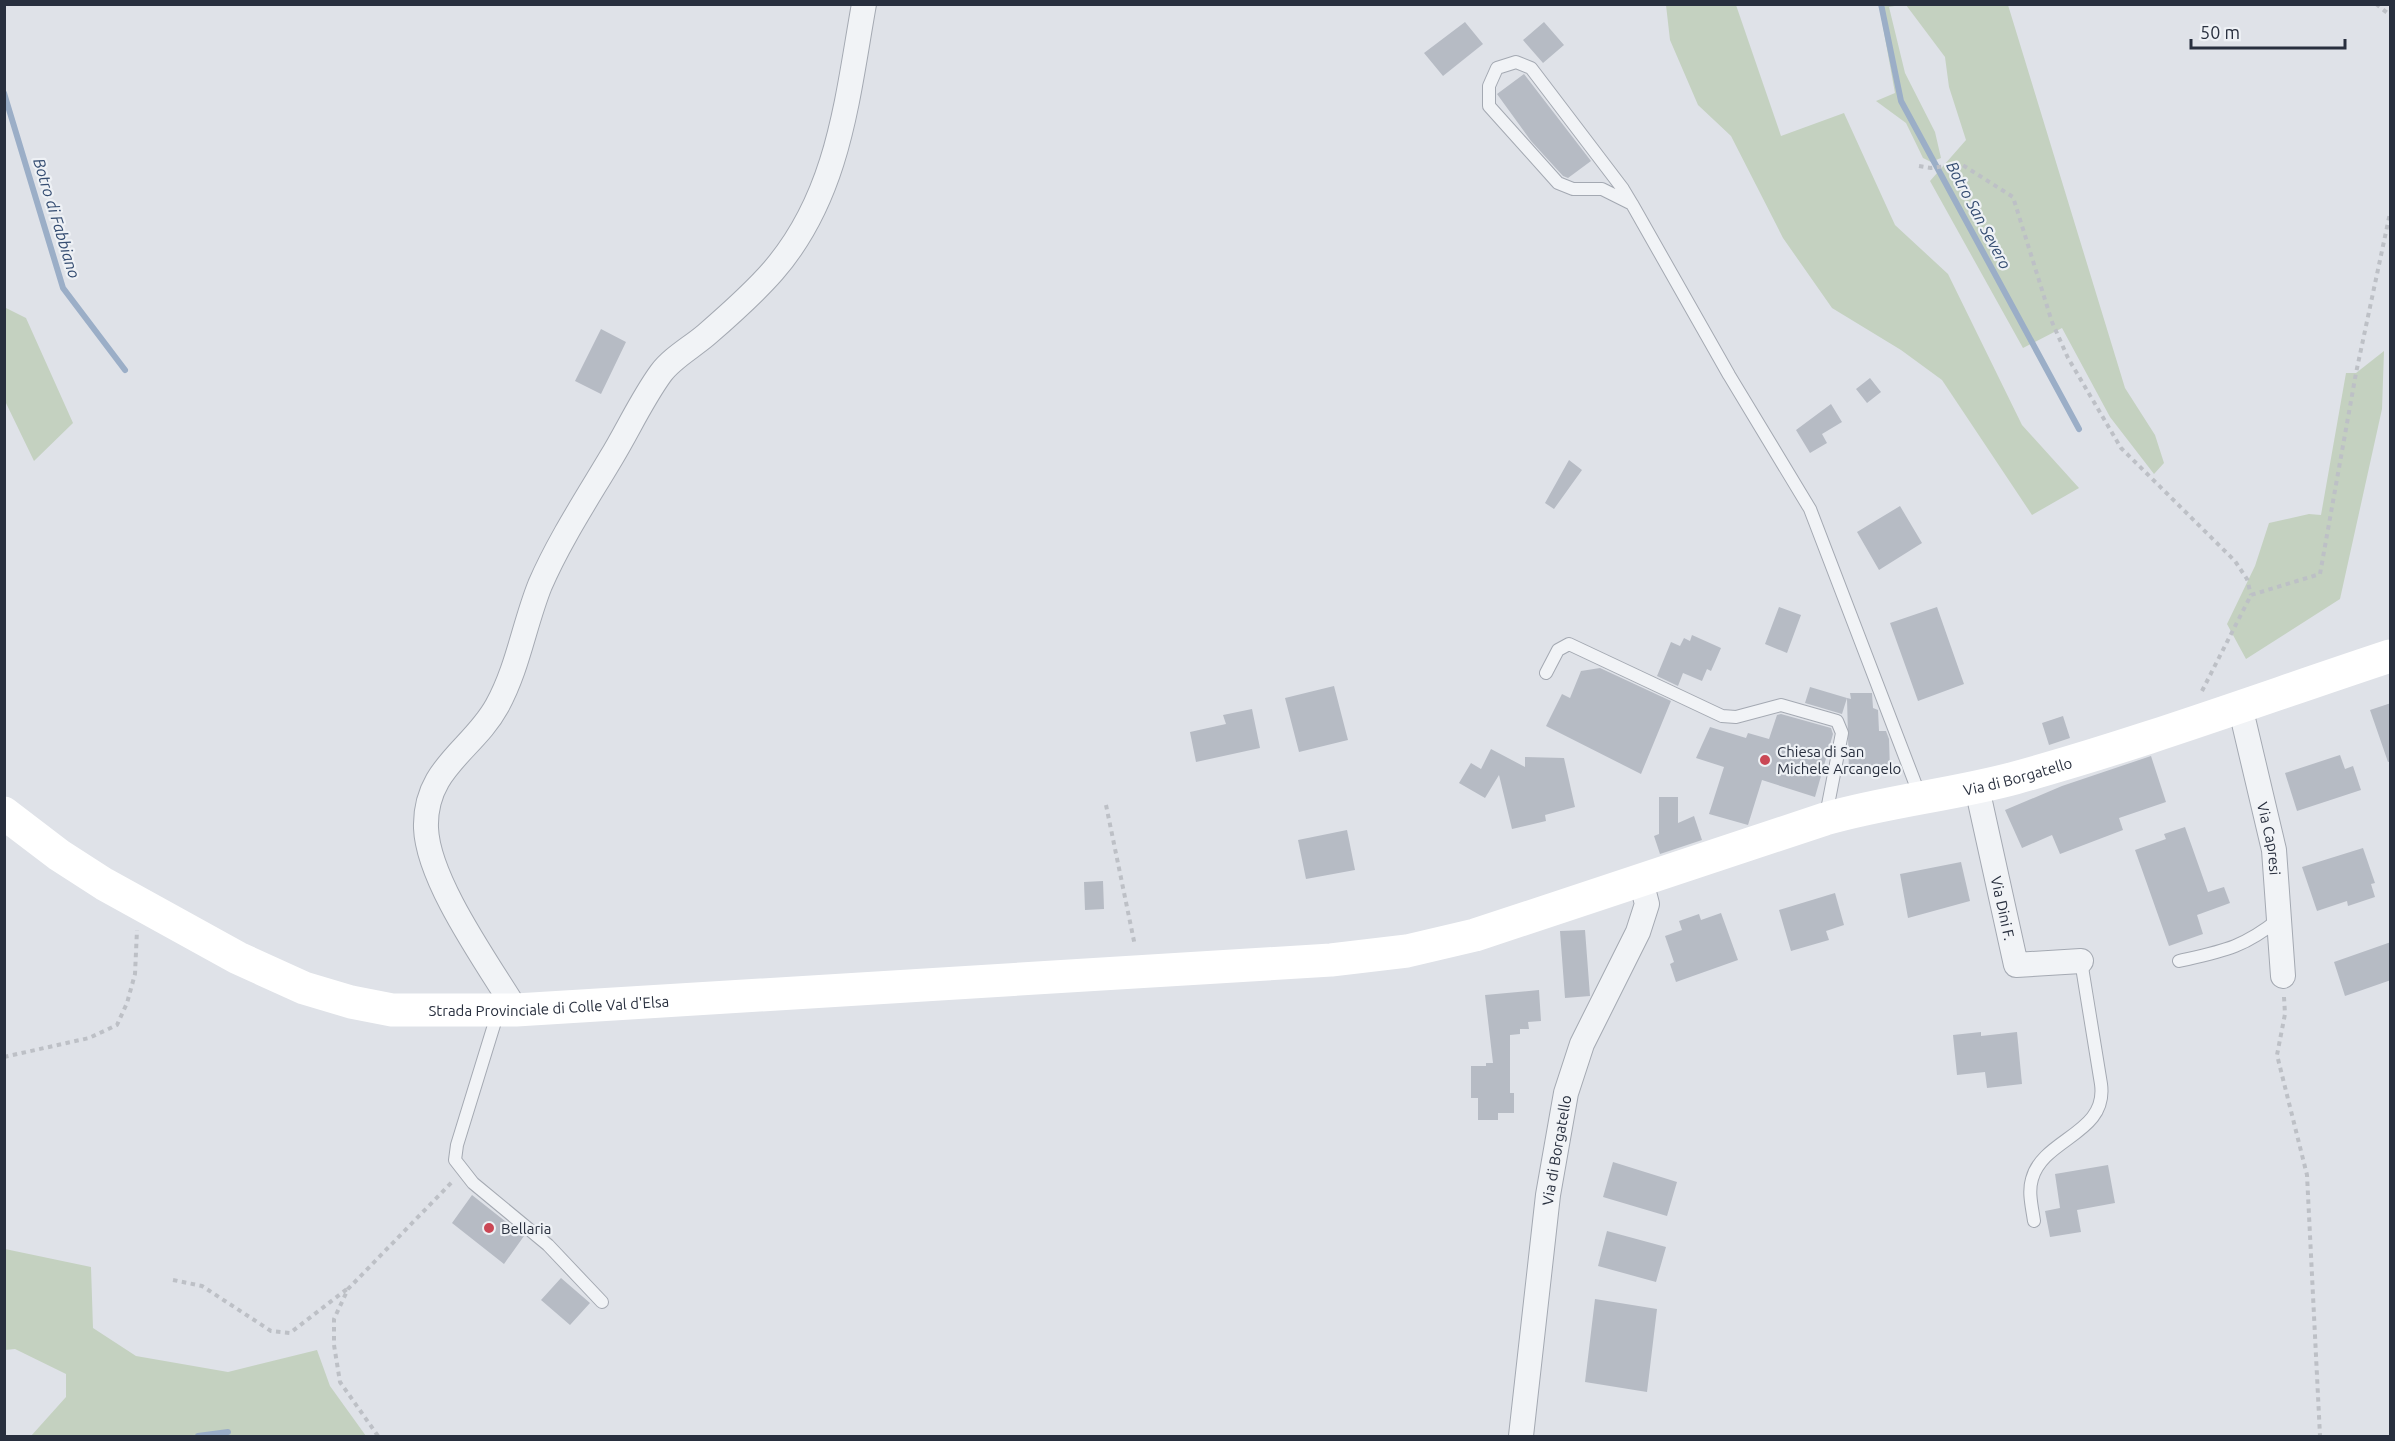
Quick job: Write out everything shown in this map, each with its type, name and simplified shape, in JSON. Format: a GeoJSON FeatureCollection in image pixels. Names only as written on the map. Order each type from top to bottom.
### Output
{"type":"FeatureCollection","features":[{"type":"Feature","properties":{"kind":"main road","name":"Via di Borgatello"},"geometry":{"type":"LineString","coordinates":[[1141,970],[1331,960],[1421,949],[1484,933],[1825,819],[1862,808],[1977,788],[2184,725],[2391,656]]}},
{"type":"Feature","properties":{"kind":"main road","name":"Strada Provinciale di Colle Val d'Elsa"},"geometry":{"type":"LineString","coordinates":[[4,813],[59,855],[146,907],[255,967],[336,998],[392,1010],[507,1010],[1141,970]]}},
{"type":"Feature","properties":{"kind":"street"},"geometry":{"type":"LineString","coordinates":[[507,1010],[432,859],[426,831],[427,809],[436,783],[454,758],[495,711],[512,678],[540,587],[556,551],[663,371],[743,301],[774,270],[807,223],[827,182],[839,138],[864,4]]}},
{"type":"Feature","properties":{"kind":"street","name":"Via Capresi"},"geometry":{"type":"LineString","coordinates":[[2240,706],[2274,850],[2283,976]]}},
{"type":"Feature","properties":{"kind":"street","name":"Via Dini F."},"geometry":{"type":"LineString","coordinates":[[1977,788],[2016,965],[2080,961]]}},
{"type":"Feature","properties":{"kind":"street","name":"Via di Borgatello"},"geometry":{"type":"LineString","coordinates":[[1521,1437],[1550,1186],[1566,1093],[1582,1044],[1638,932],[1647,904],[1641,881]]}},
{"type":"Feature","properties":{"kind":"lane"},"geometry":{"type":"LineString","coordinates":[[1632,204],[1602,189],[1573,189],[1558,183],[1489,106],[1489,86],[1497,68],[1516,62],[1531,68],[1632,204],[1729,375],[1810,509],[1921,799]]}},
{"type":"Feature","properties":{"kind":"lane"},"geometry":{"type":"LineString","coordinates":[[1546,673],[1558,650],[1569,644],[1722,716],[1736,717],[1781,705],[1837,721],[1842,732],[1825,819]]}},
{"type":"Feature","properties":{"kind":"lane"},"geometry":{"type":"LineString","coordinates":[[2179,961],[2234,949],[2259,935],[2280,918]]}},
{"type":"Feature","properties":{"kind":"lane"},"geometry":{"type":"LineString","coordinates":[[2034,1221],[2031,1190],[2034,1173],[2050,1152],[2088,1124],[2101,1099],[2101,1084],[2080,961]]}},
{"type":"Feature","properties":{"kind":"lane"},"geometry":{"type":"LineString","coordinates":[[507,1010],[457,1145],[455,1160],[462,1172],[548,1245],[602,1302]]}},
{"type":"Feature","properties":{"kind":"path"},"geometry":{"type":"LineString","coordinates":[[2376,4],[2391,15]]}},
{"type":"Feature","properties":{"kind":"path"},"geometry":{"type":"LineString","coordinates":[[1919,165],[1931,168],[1961,164],[2013,197],[2052,322],[2068,358],[2121,448],[2235,561],[2247,579],[2251,595],[2184,725]]}},
{"type":"Feature","properties":{"kind":"path"},"geometry":{"type":"LineString","coordinates":[[2251,595],[2320,574],[2356,373],[2391,213]]}},
{"type":"Feature","properties":{"kind":"path"},"geometry":{"type":"LineString","coordinates":[[1106,805],[1141,970]]}},
{"type":"Feature","properties":{"kind":"path"},"geometry":{"type":"LineString","coordinates":[[4,1057],[89,1038],[117,1026],[127,1003],[135,974],[136,932],[146,907]]}},
{"type":"Feature","properties":{"kind":"path"},"geometry":{"type":"LineString","coordinates":[[2283,976],[2285,1014],[2277,1055],[2307,1175],[2320,1437]]}},
{"type":"Feature","properties":{"kind":"path"},"geometry":{"type":"LineString","coordinates":[[173,1280],[202,1286],[271,1331],[290,1334],[348,1289],[462,1172]]}},
{"type":"Feature","properties":{"kind":"path"},"geometry":{"type":"LineString","coordinates":[[348,1289],[334,1319],[333,1345],[340,1382],[378,1437]]}},
{"type":"Feature","properties":{"kind":"green space"},"geometry":{"type":"Polygon","coordinates":[[[1666,5],[1736,5],[1781,136],[1844,113],[1895,225],[1948,274],[2022,425],[2079,488],[2032,515],[1942,380],[1901,350],[1832,308],[1783,238],[1731,136],[1698,105],[1670,40],[1666,5]]]}},
{"type":"Feature","properties":{"kind":"green space"},"geometry":{"type":"Polygon","coordinates":[[[1879,5],[1900,5],[1889,7],[1905,73],[1935,132],[1941,158],[1931,162],[1923,158],[1906,123],[1876,101],[1895,93],[1879,5]]]}},
{"type":"Feature","properties":{"kind":"green space"},"geometry":{"type":"Polygon","coordinates":[[[1906,5],[2008,5],[2125,388],[2155,435],[2164,463],[2154,474],[2110,417],[2062,328],[2023,348],[1930,181],[1966,140],[1949,87],[1945,57],[1906,5]]]}},
{"type":"Feature","properties":{"kind":"green space"},"geometry":{"type":"Polygon","coordinates":[[[4,307],[26,318],[73,423],[34,461],[5,401],[4,307]]]}},
{"type":"Feature","properties":{"kind":"green space"},"geometry":{"type":"Polygon","coordinates":[[[2384,351],[2382,409],[2340,599],[2246,659],[2227,624],[2255,566],[2269,523],[2309,514],[2321,515],[2346,373],[2356,373],[2384,351]]]}},
{"type":"Feature","properties":{"kind":"green space"},"geometry":{"type":"Polygon","coordinates":[[[5,1249],[91,1267],[93,1328],[136,1356],[228,1372],[317,1350],[330,1386],[366,1436],[31,1436],[66,1397],[66,1374],[15,1349],[5,1350],[5,1249]]]}},
{"type":"Feature","properties":{"kind":"building"},"geometry":{"type":"Polygon","coordinates":[[[1465,22],[1483,44],[1443,76],[1424,53],[1465,22]]]}},
{"type":"Feature","properties":{"kind":"building"},"geometry":{"type":"Polygon","coordinates":[[[1544,22],[1564,45],[1543,63],[1523,40],[1544,22]]]}},
{"type":"Feature","properties":{"kind":"building"},"geometry":{"type":"Polygon","coordinates":[[[1524,74],[1591,161],[1568,178],[1563,176],[1531,141],[1497,94],[1524,74]]]}},
{"type":"Feature","properties":{"kind":"building"},"geometry":{"type":"Polygon","coordinates":[[[601,329],[626,342],[601,394],[575,381],[601,329]]]}},
{"type":"Feature","properties":{"kind":"building"},"geometry":{"type":"Polygon","coordinates":[[[1870,378],[1881,392],[1867,403],[1856,389],[1870,378]]]}},
{"type":"Feature","properties":{"kind":"building"},"geometry":{"type":"Polygon","coordinates":[[[1831,404],[1842,422],[1822,434],[1827,443],[1810,453],[1796,430],[1831,404]]]}},
{"type":"Feature","properties":{"kind":"building"},"geometry":{"type":"Polygon","coordinates":[[[1569,460],[1582,470],[1554,509],[1545,503],[1569,460]]]}},
{"type":"Feature","properties":{"kind":"building"},"geometry":{"type":"Polygon","coordinates":[[[1900,506],[1922,543],[1879,570],[1857,532],[1900,506]]]}},
{"type":"Feature","properties":{"kind":"building"},"geometry":{"type":"Polygon","coordinates":[[[1779,607],[1801,615],[1787,653],[1765,644],[1779,607]]]}},
{"type":"Feature","properties":{"kind":"building"},"geometry":{"type":"Polygon","coordinates":[[[1937,607],[1964,684],[1918,701],[1890,623],[1937,607]]]}},
{"type":"Feature","properties":{"kind":"building"},"geometry":{"type":"Polygon","coordinates":[[[1692,635],[1721,648],[1711,671],[1707,669],[1702,681],[1683,673],[1678,686],[1657,676],[1671,642],[1680,646],[1684,638],[1690,641],[1692,635]]]}},
{"type":"Feature","properties":{"kind":"building"},"geometry":{"type":"Polygon","coordinates":[[[1600,668],[1671,701],[1641,774],[1546,726],[1562,694],[1570,698],[1581,671],[1600,668]]]}},
{"type":"Feature","properties":{"kind":"building"},"geometry":{"type":"Polygon","coordinates":[[[1334,686],[1348,740],[1299,752],[1285,698],[1334,686]]]}},
{"type":"Feature","properties":{"kind":"building"},"geometry":{"type":"Polygon","coordinates":[[[1810,687],[1847,698],[1842,714],[1805,703],[1810,687]]]}},
{"type":"Feature","properties":{"kind":"building"},"geometry":{"type":"Polygon","coordinates":[[[1850,693],[1872,693],[1873,708],[1878,710],[1879,731],[1886,731],[1889,739],[1890,771],[1849,772],[1847,698],[1851,699],[1850,693]]]}},
{"type":"Feature","properties":{"kind":"building"},"geometry":{"type":"Polygon","coordinates":[[[2391,703],[2391,761],[2388,762],[2370,710],[2391,703]]]}},
{"type":"Feature","properties":{"kind":"building"},"geometry":{"type":"Polygon","coordinates":[[[1252,709],[1260,748],[1196,762],[1190,732],[1226,724],[1223,715],[1252,709]]]}},
{"type":"Feature","properties":{"kind":"building"},"geometry":{"type":"Polygon","coordinates":[[[1781,714],[1831,728],[1833,734],[1815,797],[1762,780],[1748,825],[1709,814],[1724,767],[1696,758],[1710,727],[1746,738],[1748,733],[1769,739],[1777,715],[1781,714]]]}},
{"type":"Feature","properties":{"kind":"building"},"geometry":{"type":"Polygon","coordinates":[[[2063,716],[2070,738],[2049,745],[2042,723],[2063,716]]]}},
{"type":"Feature","properties":{"kind":"building"},"geometry":{"type":"Polygon","coordinates":[[[1491,749],[1525,767],[1525,757],[1564,758],[1575,807],[1545,815],[1546,821],[1512,829],[1499,775],[1485,798],[1459,783],[1471,763],[1481,769],[1491,749]]]}},
{"type":"Feature","properties":{"kind":"building"},"geometry":{"type":"Polygon","coordinates":[[[2340,755],[2345,769],[2353,766],[2361,790],[2297,811],[2285,773],[2340,755]]]}},
{"type":"Feature","properties":{"kind":"building"},"geometry":{"type":"Polygon","coordinates":[[[2151,756],[2166,802],[2119,818],[2123,830],[2060,854],[2052,835],[2022,848],[2005,810],[2062,786],[2151,756]]]}},
{"type":"Feature","properties":{"kind":"building"},"geometry":{"type":"Polygon","coordinates":[[[1659,797],[1678,797],[1678,823],[1694,816],[1702,840],[1660,854],[1654,836],[1659,834],[1659,797]]]}},
{"type":"Feature","properties":{"kind":"building"},"geometry":{"type":"Polygon","coordinates":[[[2185,827],[2208,892],[2224,887],[2230,903],[2197,915],[2203,934],[2169,946],[2135,850],[2166,839],[2164,834],[2185,827]]]}},
{"type":"Feature","properties":{"kind":"building"},"geometry":{"type":"Polygon","coordinates":[[[1347,830],[1355,870],[1306,879],[1298,840],[1347,830]]]}},
{"type":"Feature","properties":{"kind":"building"},"geometry":{"type":"Polygon","coordinates":[[[2363,848],[2375,883],[2371,884],[2375,897],[2348,906],[2347,901],[2317,911],[2302,867],[2363,848]]]}},
{"type":"Feature","properties":{"kind":"building"},"geometry":{"type":"Polygon","coordinates":[[[1961,862],[1970,901],[1908,918],[1900,874],[1961,862]]]}},
{"type":"Feature","properties":{"kind":"building"},"geometry":{"type":"Polygon","coordinates":[[[1103,881],[1104,909],[1085,910],[1084,882],[1103,881]]]}},
{"type":"Feature","properties":{"kind":"building"},"geometry":{"type":"Polygon","coordinates":[[[1835,893],[1844,925],[1826,931],[1829,940],[1791,951],[1779,910],[1835,893]]]}},
{"type":"Feature","properties":{"kind":"building"},"geometry":{"type":"Polygon","coordinates":[[[1721,913],[1738,960],[1676,982],[1670,964],[1674,962],[1665,936],[1682,930],[1679,921],[1699,914],[1701,920],[1721,913]]]}},
{"type":"Feature","properties":{"kind":"building"},"geometry":{"type":"Polygon","coordinates":[[[1585,930],[1590,996],[1565,998],[1560,931],[1585,930]]]}},
{"type":"Feature","properties":{"kind":"building"},"geometry":{"type":"Polygon","coordinates":[[[2391,942],[2391,980],[2345,996],[2334,962],[2391,942]]]}},
{"type":"Feature","properties":{"kind":"building"},"geometry":{"type":"Polygon","coordinates":[[[1539,990],[1541,1021],[1528,1022],[1529,1029],[1520,1029],[1520,1034],[1510,1035],[1510,1093],[1514,1093],[1514,1113],[1498,1113],[1498,1120],[1478,1120],[1478,1098],[1471,1098],[1471,1066],[1486,1066],[1486,1063],[1493,1063],[1485,995],[1539,990]]]}},
{"type":"Feature","properties":{"kind":"building"},"geometry":{"type":"Polygon","coordinates":[[[1981,1032],[1981,1036],[2017,1032],[2022,1084],[1987,1088],[1985,1072],[1957,1075],[1953,1035],[1981,1032]]]}},
{"type":"Feature","properties":{"kind":"building"},"geometry":{"type":"Polygon","coordinates":[[[1613,1162],[1677,1182],[1667,1216],[1603,1197],[1613,1162]]]}},
{"type":"Feature","properties":{"kind":"building"},"geometry":{"type":"Polygon","coordinates":[[[2108,1165],[2115,1203],[2077,1210],[2081,1232],[2050,1237],[2045,1211],[2060,1208],[2055,1174],[2108,1165]]]}},
{"type":"Feature","properties":{"kind":"building","name":"Bellaria"},"geometry":{"type":"Polygon","coordinates":[[[472,1195],[524,1236],[504,1264],[452,1223],[472,1195]]]}},
{"type":"Feature","properties":{"kind":"building"},"geometry":{"type":"Polygon","coordinates":[[[1607,1231],[1666,1247],[1656,1282],[1598,1266],[1607,1231]]]}},
{"type":"Feature","properties":{"kind":"building"},"geometry":{"type":"Polygon","coordinates":[[[561,1278],[590,1303],[570,1325],[541,1300],[561,1278]]]}},
{"type":"Feature","properties":{"kind":"building"},"geometry":{"type":"Polygon","coordinates":[[[1595,1299],[1657,1309],[1647,1392],[1585,1382],[1595,1299]]]}},
{"type":"Feature","properties":{"kind":"waterway","name":"Botro San Severo"},"geometry":{"type":"LineString","coordinates":[[1881,4],[1901,101],[2079,429]]}},
{"type":"Feature","properties":{"kind":"waterway","name":"Botro di Fabbiano"},"geometry":{"type":"LineString","coordinates":[[4,93],[63,288],[125,370]]}},
{"type":"Feature","properties":{"kind":"waterway"},"geometry":{"type":"LineString","coordinates":[[198,1436],[228,1432]]}},
{"type":"Feature","properties":{"kind":"place","name":"Chiesa di San Michele Arcangelo"},"geometry":{"type":"Point","coordinates":[1765,760]}},
{"type":"Feature","properties":{"kind":"place","name":"Bellaria"},"geometry":{"type":"Point","coordinates":[489,1228]}}]}
